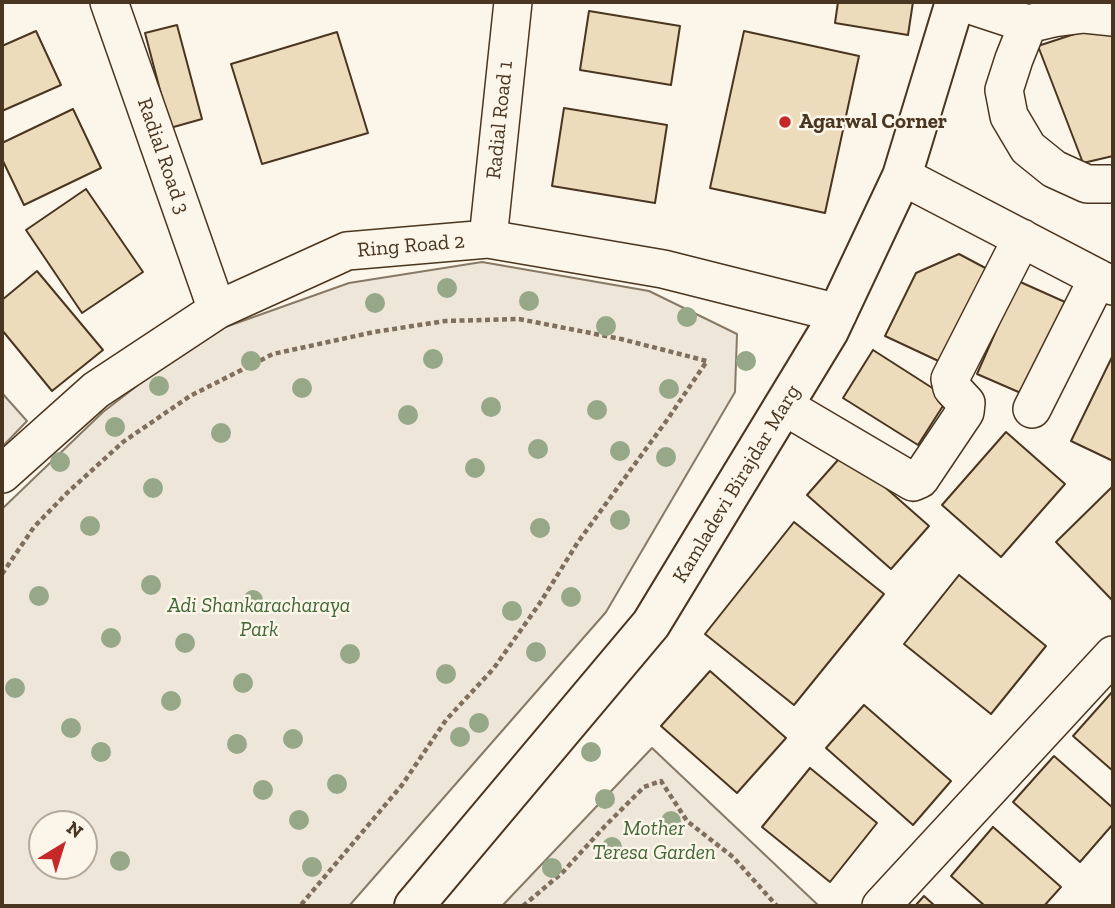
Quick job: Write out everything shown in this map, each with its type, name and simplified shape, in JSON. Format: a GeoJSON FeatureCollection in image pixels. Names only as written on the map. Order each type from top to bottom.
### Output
{"type":"FeatureCollection","features":[{"type":"Feature","properties":{"kind":"street","name":"Radial Road 3"},"geometry":{"type":"LineString","coordinates":[[109,2],[217,310]]}},
{"type":"Feature","properties":{"kind":"street","name":"Radial Road 1"},"geometry":{"type":"LineString","coordinates":[[488,239],[513,2]]}},
{"type":"Feature","properties":{"kind":"street","name":"Kamladevi Birajdar Marg"},"geometry":{"type":"LineString","coordinates":[[414,906],[651,625],[830,331],[902,176],[955,2]]}},
{"type":"Feature","properties":{"kind":"street"},"geometry":{"type":"LineString","coordinates":[[961,2],[1028,24],[1084,13],[1113,17]]}},
{"type":"Feature","properties":{"kind":"street"},"geometry":{"type":"LineString","coordinates":[[1028,24],[1004,90],[1009,116],[1028,148],[1054,169],[1087,184],[1113,184]]}},
{"type":"Feature","properties":{"kind":"street"},"geometry":{"type":"LineString","coordinates":[[902,176],[1105,282],[1032,409]]}},
{"type":"Feature","properties":{"kind":"street","name":"Ring Road 2"},"geometry":{"type":"LineString","coordinates":[[2,474],[96,390],[217,310],[347,251],[488,239],[663,269],[838,313]]}},
{"type":"Feature","properties":{"kind":"street"},"geometry":{"type":"LineString","coordinates":[[964,376],[1027,241]]}},
{"type":"Feature","properties":{"kind":"street"},"geometry":{"type":"LineString","coordinates":[[784,406],[913,482],[920,479],[965,412],[967,403],[952,388],[950,379],[1027,241]]}},
{"type":"Feature","properties":{"kind":"street"},"geometry":{"type":"LineString","coordinates":[[881,906],[1113,655]]}},
{"type":"Feature","properties":{"kind":"path"},"geometry":{"type":"LineString","coordinates":[[2,574],[34,527],[67,492],[123,442],[190,396],[273,354],[374,332],[445,321],[519,319],[621,339],[707,361],[667,421],[578,542],[540,603],[494,668],[446,720],[402,785],[300,906]]}},
{"type":"Feature","properties":{"kind":"path"},"geometry":{"type":"LineString","coordinates":[[523,906],[563,872],[644,788],[661,781],[687,821],[733,857],[777,906]]}},
{"type":"Feature","properties":{"kind":"green space","name":"Adi Shankaracharaya Park"},"geometry":{"type":"Polygon","coordinates":[[[482,262],[649,291],[737,334],[735,392],[606,612],[349,906],[2,906],[2,509],[103,412],[203,335],[349,283],[482,262]]]}},
{"type":"Feature","properties":{"kind":"green space"},"geometry":{"type":"Polygon","coordinates":[[[2,393],[27,421],[2,447],[2,393]]]}},
{"type":"Feature","properties":{"kind":"green space","name":"Mother Teresa Garden"},"geometry":{"type":"Polygon","coordinates":[[[652,748],[819,906],[502,906],[652,748]]]}},
{"type":"Feature","properties":{"kind":"building"},"geometry":{"type":"Polygon","coordinates":[[[838,2],[913,2],[908,35],[835,23],[838,2]]]}},
{"type":"Feature","properties":{"kind":"building"},"geometry":{"type":"Polygon","coordinates":[[[589,11],[680,26],[671,85],[580,70],[589,11]]]}},
{"type":"Feature","properties":{"kind":"building"},"geometry":{"type":"Polygon","coordinates":[[[1111,22],[1113,156],[1083,163],[1038,46],[1111,22]]]}},
{"type":"Feature","properties":{"kind":"building"},"geometry":{"type":"Polygon","coordinates":[[[177,25],[202,119],[170,128],[145,33],[177,25]]]}},
{"type":"Feature","properties":{"kind":"building"},"geometry":{"type":"Polygon","coordinates":[[[36,31],[61,85],[2,111],[2,46],[36,31]]]}},
{"type":"Feature","properties":{"kind":"building","name":"Agarwal Corner"},"geometry":{"type":"Polygon","coordinates":[[[744,31],[859,56],[825,213],[710,188],[744,31]]]}},
{"type":"Feature","properties":{"kind":"building"},"geometry":{"type":"Polygon","coordinates":[[[337,32],[368,133],[262,164],[231,64],[337,32]]]}},
{"type":"Feature","properties":{"kind":"building"},"geometry":{"type":"Polygon","coordinates":[[[564,108],[667,125],[655,203],[552,186],[564,108]]]}},
{"type":"Feature","properties":{"kind":"building"},"geometry":{"type":"Polygon","coordinates":[[[73,109],[101,168],[24,205],[2,159],[2,143],[73,109]]]}},
{"type":"Feature","properties":{"kind":"building"},"geometry":{"type":"Polygon","coordinates":[[[86,189],[143,272],[82,313],[26,230],[86,189]]]}},
{"type":"Feature","properties":{"kind":"building"},"geometry":{"type":"Polygon","coordinates":[[[959,254],[991,271],[947,365],[885,336],[916,273],[959,254]]]}},
{"type":"Feature","properties":{"kind":"building"},"geometry":{"type":"Polygon","coordinates":[[[37,271],[103,350],[52,391],[2,330],[2,300],[37,271]]]}},
{"type":"Feature","properties":{"kind":"building"},"geometry":{"type":"Polygon","coordinates":[[[1018,281],[1074,306],[1030,397],[977,374],[1018,281]]]}},
{"type":"Feature","properties":{"kind":"building"},"geometry":{"type":"Polygon","coordinates":[[[873,350],[948,398],[918,445],[843,398],[873,350]]]}},
{"type":"Feature","properties":{"kind":"building"},"geometry":{"type":"Polygon","coordinates":[[[1113,355],[1113,461],[1071,441],[1113,355]]]}},
{"type":"Feature","properties":{"kind":"building"},"geometry":{"type":"Polygon","coordinates":[[[1006,432],[1065,484],[1001,557],[942,505],[1006,432]]]}},
{"type":"Feature","properties":{"kind":"building"},"geometry":{"type":"Polygon","coordinates":[[[845,452],[929,526],[891,569],[807,495],[845,452]]]}},
{"type":"Feature","properties":{"kind":"building"},"geometry":{"type":"Polygon","coordinates":[[[1113,486],[1113,601],[1056,542],[1113,486]]]}},
{"type":"Feature","properties":{"kind":"building"},"geometry":{"type":"Polygon","coordinates":[[[794,522],[884,594],[794,705],[705,634],[794,522]]]}},
{"type":"Feature","properties":{"kind":"building"},"geometry":{"type":"Polygon","coordinates":[[[959,575],[1046,646],[991,714],[904,644],[959,575]]]}},
{"type":"Feature","properties":{"kind":"building"},"geometry":{"type":"Polygon","coordinates":[[[710,671],[786,738],[737,793],[661,726],[710,671]]]}},
{"type":"Feature","properties":{"kind":"building"},"geometry":{"type":"Polygon","coordinates":[[[1113,691],[1113,771],[1073,736],[1113,691]]]}},
{"type":"Feature","properties":{"kind":"building"},"geometry":{"type":"Polygon","coordinates":[[[864,705],[951,781],[913,825],[826,748],[864,705]]]}},
{"type":"Feature","properties":{"kind":"building"},"geometry":{"type":"Polygon","coordinates":[[[1054,756],[1113,808],[1113,824],[1080,862],[1013,802],[1054,756]]]}},
{"type":"Feature","properties":{"kind":"building"},"geometry":{"type":"Polygon","coordinates":[[[810,768],[877,823],[830,882],[762,827],[810,768]]]}},
{"type":"Feature","properties":{"kind":"building"},"geometry":{"type":"Polygon","coordinates":[[[993,827],[1061,887],[1044,906],[985,906],[951,876],[993,827]]]}},
{"type":"Feature","properties":{"kind":"building"},"geometry":{"type":"Polygon","coordinates":[[[924,896],[935,906],[915,906],[924,896]]]}},
{"type":"Feature","properties":{"kind":"place","name":"Agarwal Corner"},"geometry":{"type":"Point","coordinates":[785,122]}}]}
